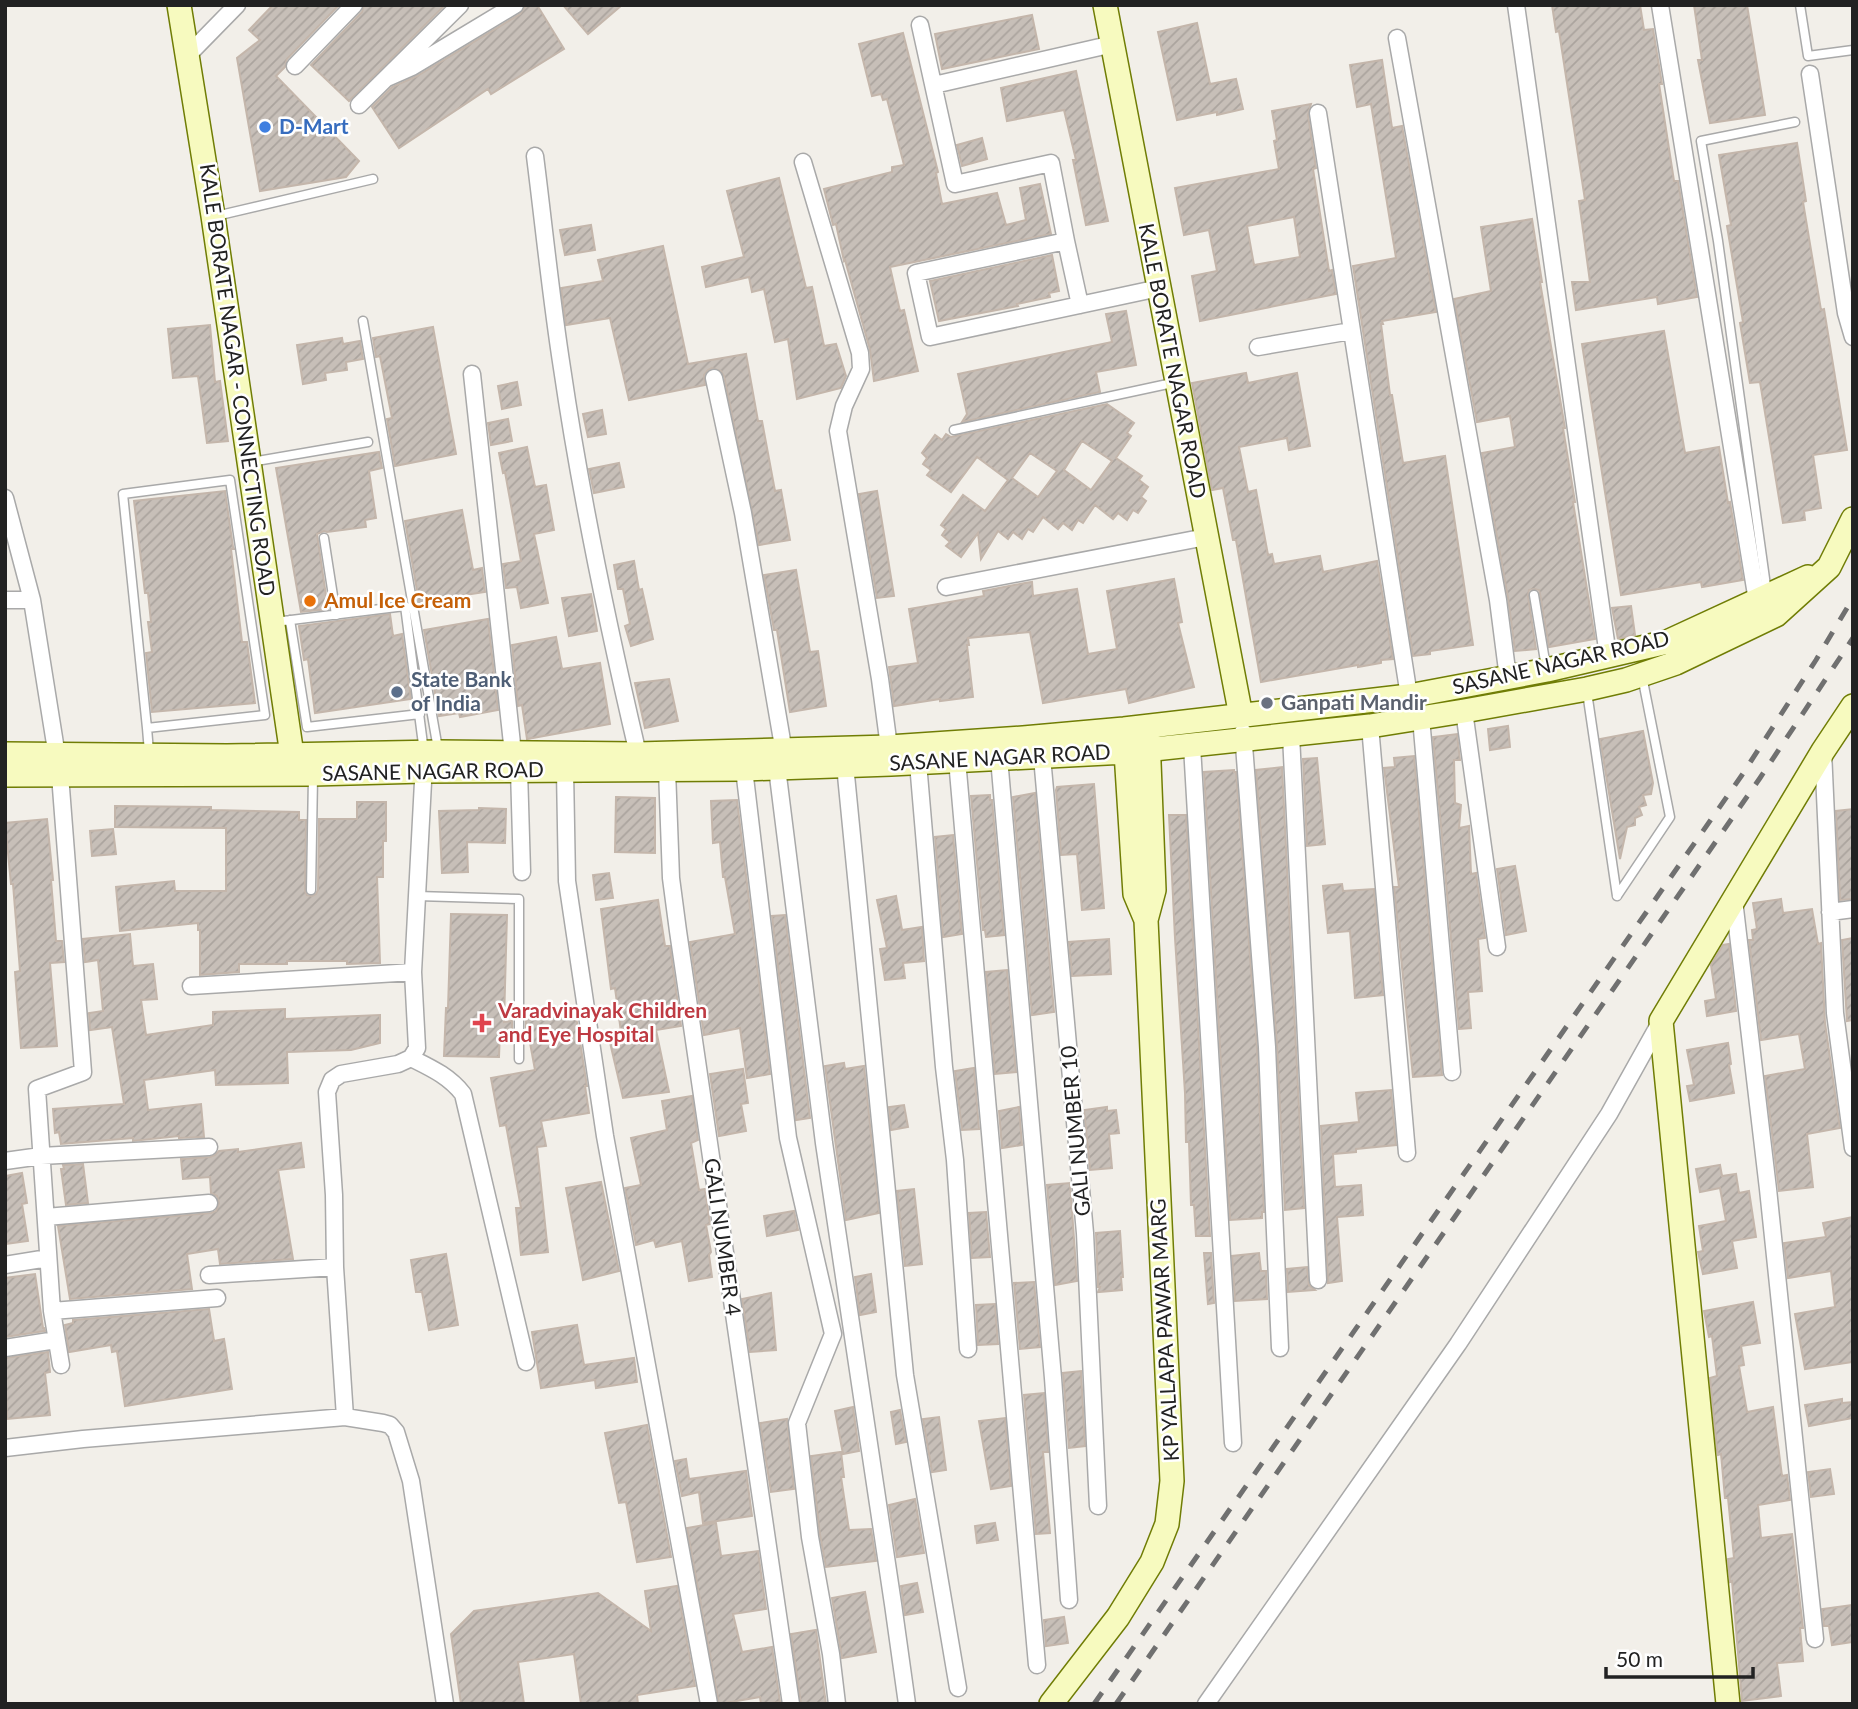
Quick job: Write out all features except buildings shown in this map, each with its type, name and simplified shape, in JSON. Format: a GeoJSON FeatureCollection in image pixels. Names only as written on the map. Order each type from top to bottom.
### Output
{"type":"FeatureCollection","features":[{"type":"Feature","properties":{"kind":"street","name":"KALE BORATE NAGAR - CONNECTING ROAD"},"geometry":{"type":"LineString","coordinates":[[179,5],[214,216],[248,463],[281,621],[292,755]]}},
{"type":"Feature","properties":{"kind":"street"},"geometry":{"type":"LineString","coordinates":[[188,55],[237,5]]}},
{"type":"Feature","properties":{"kind":"street"},"geometry":{"type":"LineString","coordinates":[[295,66],[354,5]]}},
{"type":"Feature","properties":{"kind":"street"},"geometry":{"type":"LineString","coordinates":[[359,105],[460,5]]}},
{"type":"Feature","properties":{"kind":"street"},"geometry":{"type":"LineString","coordinates":[[387,78],[412,67],[515,5]]}},
{"type":"Feature","properties":{"kind":"street","name":"KALE BORATE NAGAR ROAD"},"geometry":{"type":"LineString","coordinates":[[1105,5],[1241,716]]}},
{"type":"Feature","properties":{"kind":"street"},"geometry":{"type":"LineString","coordinates":[[1516,5],[1608,656]]}},
{"type":"Feature","properties":{"kind":"street"},"geometry":{"type":"LineString","coordinates":[[1660,5],[1762,599]]}},
{"type":"Feature","properties":{"kind":"street"},"geometry":{"type":"LineString","coordinates":[[920,25],[955,184],[1051,163],[1080,305]]}},
{"type":"Feature","properties":{"kind":"street"},"geometry":{"type":"LineString","coordinates":[[1397,37],[1498,600],[1508,678]]}},
{"type":"Feature","properties":{"kind":"street"},"geometry":{"type":"LineString","coordinates":[[934,85],[1113,44]]}},
{"type":"Feature","properties":{"kind":"street"},"geometry":{"type":"LineString","coordinates":[[1810,74],[1846,313],[1853,337]]}},
{"type":"Feature","properties":{"kind":"street"},"geometry":{"type":"LineString","coordinates":[[1318,113],[1409,696]]}},
{"type":"Feature","properties":{"kind":"street"},"geometry":{"type":"LineString","coordinates":[[535,156],[561,366],[580,478],[611,639],[638,754]]}},
{"type":"Feature","properties":{"kind":"street"},"geometry":{"type":"LineString","coordinates":[[803,163],[860,353],[861,369],[844,406],[838,431],[889,747]]}},
{"type":"Feature","properties":{"kind":"street"},"geometry":{"type":"LineString","coordinates":[[1066,241],[916,273],[930,337],[1159,288]]}},
{"type":"Feature","properties":{"kind":"street"},"geometry":{"type":"LineString","coordinates":[[1258,347],[1351,331]]}},
{"type":"Feature","properties":{"kind":"street"},"geometry":{"type":"LineString","coordinates":[[472,374],[516,762],[522,872]]}},
{"type":"Feature","properties":{"kind":"street"},"geometry":{"type":"LineString","coordinates":[[714,378],[743,513],[783,762],[824,1143],[907,1704]]}},
{"type":"Feature","properties":{"kind":"street"},"geometry":{"type":"LineString","coordinates":[[5,498],[32,600],[58,765],[83,1072],[37,1089],[52,1311],[61,1365]]}},
{"type":"Feature","properties":{"kind":"street"},"geometry":{"type":"LineString","coordinates":[[1829,567],[1853,519]]}},
{"type":"Feature","properties":{"kind":"street"},"geometry":{"type":"LineString","coordinates":[[946,587],[1206,537]]}},
{"type":"Feature","properties":{"kind":"street","name":"SASANE NAGAR ROAD"},"geometry":{"type":"LineString","coordinates":[[1148,726],[1409,696],[1608,656],[1667,642],[1829,567]]}},
{"type":"Feature","properties":{"kind":"street","name":"SASANE NAGAR ROAD"},"geometry":{"type":"LineString","coordinates":[[516,762],[565,771],[744,769],[889,747],[1023,738],[1192,746],[1370,726],[1587,689],[1676,663],[1776,615],[1829,567]]}},
{"type":"Feature","properties":{"kind":"street"},"geometry":{"type":"LineString","coordinates":[[5,600],[32,600]]}},
{"type":"Feature","properties":{"kind":"street"},"geometry":{"type":"LineString","coordinates":[[1206,1704],[1458,1344],[1609,1114],[1661,1021],[1823,751],[1853,706]]}},
{"type":"Feature","properties":{"kind":"street"},"geometry":{"type":"LineString","coordinates":[[1464,712],[1497,947]]}},
{"type":"Feature","properties":{"kind":"street"},"geometry":{"type":"LineString","coordinates":[[1241,716],[1245,740],[1267,1047],[1280,1348]]}},
{"type":"Feature","properties":{"kind":"street"},"geometry":{"type":"LineString","coordinates":[[1421,718],[1452,1072]]}},
{"type":"Feature","properties":{"kind":"street","name":"KP YALLAPA PAWAR MARG"},"geometry":{"type":"LineString","coordinates":[[1051,1704],[1118,1617],[1152,1562],[1167,1524],[1172,1481],[1146,920],[1154,890],[1133,744],[1148,726]]}},
{"type":"Feature","properties":{"kind":"street"},"geometry":{"type":"LineString","coordinates":[[1370,726],[1407,1153]]}},
{"type":"Feature","properties":{"kind":"street"},"geometry":{"type":"LineString","coordinates":[[1291,735],[1318,1280]]}},
{"type":"Feature","properties":{"kind":"street","name":"SASANE NAGAR ROAD"},"geometry":{"type":"LineString","coordinates":[[5,775],[58,765],[149,755],[292,755],[516,762],[638,754],[845,765],[1042,757],[1133,744]]}},
{"type":"Feature","properties":{"kind":"street"},"geometry":{"type":"LineString","coordinates":[[1192,746],[1233,1443]]}},
{"type":"Feature","properties":{"kind":"street"},"geometry":{"type":"LineString","coordinates":[[1823,751],[1835,1013],[1853,1148]]}},
{"type":"Feature","properties":{"kind":"street","name":"SASANE NAGAR ROAD"},"geometry":{"type":"LineString","coordinates":[[5,754],[58,765],[313,774],[429,759]]}},
{"type":"Feature","properties":{"kind":"street","name":"GALI NUMBER 10"},"geometry":{"type":"LineString","coordinates":[[1042,757],[1085,1233],[1098,1506]]}},
{"type":"Feature","properties":{"kind":"street"},"geometry":{"type":"LineString","coordinates":[[999,758],[1053,1378],[1069,1600]]}},
{"type":"Feature","properties":{"kind":"street"},"geometry":{"type":"LineString","coordinates":[[345,1417],[327,1092],[332,1080],[341,1074],[398,1064],[411,1058],[417,1048],[413,972],[429,759]]}},
{"type":"Feature","properties":{"kind":"street"},"geometry":{"type":"LineString","coordinates":[[957,760],[1038,1665]]}},
{"type":"Feature","properties":{"kind":"street"},"geometry":{"type":"LineString","coordinates":[[918,763],[954,1160],[968,1349]]}},
{"type":"Feature","properties":{"kind":"street"},"geometry":{"type":"LineString","coordinates":[[845,765],[905,1375],[958,1688]]}},
{"type":"Feature","properties":{"kind":"street"},"geometry":{"type":"LineString","coordinates":[[744,769],[788,1138],[833,1334],[797,1423],[810,1537],[837,1704]]}},
{"type":"Feature","properties":{"kind":"street","name":"GALI NUMBER 4"},"geometry":{"type":"LineString","coordinates":[[667,770],[671,878],[678,931],[791,1704]]}},
{"type":"Feature","properties":{"kind":"street"},"geometry":{"type":"LineString","coordinates":[[565,771],[567,880],[605,1136],[709,1704]]}},
{"type":"Feature","properties":{"kind":"street"},"geometry":{"type":"LineString","coordinates":[[1734,900],[1768,1189],[1815,1639]]}},
{"type":"Feature","properties":{"kind":"street"},"geometry":{"type":"LineString","coordinates":[[1830,912],[1853,909]]}},
{"type":"Feature","properties":{"kind":"street"},"geometry":{"type":"LineString","coordinates":[[191,986],[413,972]]}},
{"type":"Feature","properties":{"kind":"street"},"geometry":{"type":"LineString","coordinates":[[1661,1021],[1728,1704]]}},
{"type":"Feature","properties":{"kind":"street"},"geometry":{"type":"LineString","coordinates":[[411,1058],[454,1083],[463,1094],[526,1362]]}},
{"type":"Feature","properties":{"kind":"street"},"geometry":{"type":"LineString","coordinates":[[5,1161],[41,1156],[209,1147]]}},
{"type":"Feature","properties":{"kind":"street"},"geometry":{"type":"LineString","coordinates":[[46,1217],[209,1203]]}},
{"type":"Feature","properties":{"kind":"street"},"geometry":{"type":"LineString","coordinates":[[5,1265],[48,1258]]}},
{"type":"Feature","properties":{"kind":"street"},"geometry":{"type":"LineString","coordinates":[[209,1275],[335,1267]]}},
{"type":"Feature","properties":{"kind":"street"},"geometry":{"type":"LineString","coordinates":[[52,1311],[217,1298]]}},
{"type":"Feature","properties":{"kind":"street"},"geometry":{"type":"LineString","coordinates":[[5,1348],[56,1340]]}},
{"type":"Feature","properties":{"kind":"street"},"geometry":{"type":"LineString","coordinates":[[5,1448],[345,1417],[390,1425],[396,1432],[411,1480],[445,1704]]}},
{"type":"Feature","properties":{"kind":"lane"},"geometry":{"type":"LineString","coordinates":[[1800,5],[1808,57],[1853,50]]}},
{"type":"Feature","properties":{"kind":"lane"},"geometry":{"type":"LineString","coordinates":[[1762,599],[1718,241],[1702,141],[1796,122]]}},
{"type":"Feature","properties":{"kind":"lane"},"geometry":{"type":"LineString","coordinates":[[214,216],[373,179]]}},
{"type":"Feature","properties":{"kind":"lane"},"geometry":{"type":"LineString","coordinates":[[363,321],[429,759]]}},
{"type":"Feature","properties":{"kind":"lane"},"geometry":{"type":"LineString","coordinates":[[954,430],[1177,382]]}},
{"type":"Feature","properties":{"kind":"lane"},"geometry":{"type":"LineString","coordinates":[[248,463],[368,442]]}},
{"type":"Feature","properties":{"kind":"lane"},"geometry":{"type":"LineString","coordinates":[[147,728],[265,715],[230,480],[123,494],[149,755]]}},
{"type":"Feature","properties":{"kind":"lane"},"geometry":{"type":"LineString","coordinates":[[324,538],[336,615]]}},
{"type":"Feature","properties":{"kind":"lane"},"geometry":{"type":"LineString","coordinates":[[1534,595],[1546,670]]}},
{"type":"Feature","properties":{"kind":"lane"},"geometry":{"type":"LineString","coordinates":[[420,714],[307,727],[281,621],[405,606],[429,759]]}},
{"type":"Feature","properties":{"kind":"lane"},"geometry":{"type":"LineString","coordinates":[[1587,689],[1617,896],[1670,817],[1642,674]]}},
{"type":"Feature","properties":{"kind":"lane"},"geometry":{"type":"LineString","coordinates":[[311,890],[313,774]]}},
{"type":"Feature","properties":{"kind":"lane"},"geometry":{"type":"LineString","coordinates":[[417,896],[519,899],[519,1059]]}},
{"type":"Feature","properties":{"kind":"railway"},"geometry":{"type":"LineString","coordinates":[[1094,1704],[1742,775],[1853,598]]}},
{"type":"Feature","properties":{"kind":"railway"},"geometry":{"type":"LineString","coordinates":[[1116,1704],[1760,778],[1853,638]]}},
{"type":"Feature","properties":{"kind":"place","name":"D-Mart"},"geometry":{"type":"Point","coordinates":[265,127]}},
{"type":"Feature","properties":{"kind":"place","name":"Amul Ice Cream"},"geometry":{"type":"Point","coordinates":[310,601]}},
{"type":"Feature","properties":{"kind":"place","name":"State Bank of India"},"geometry":{"type":"Point","coordinates":[397,692]}},
{"type":"Feature","properties":{"kind":"place","name":"Ganpati Mandir"},"geometry":{"type":"Point","coordinates":[1267,703]}},
{"type":"Feature","properties":{"kind":"place","name":"Varadvinayak Children and Eye Hospital"},"geometry":{"type":"Point","coordinates":[482,1023]}}]}
